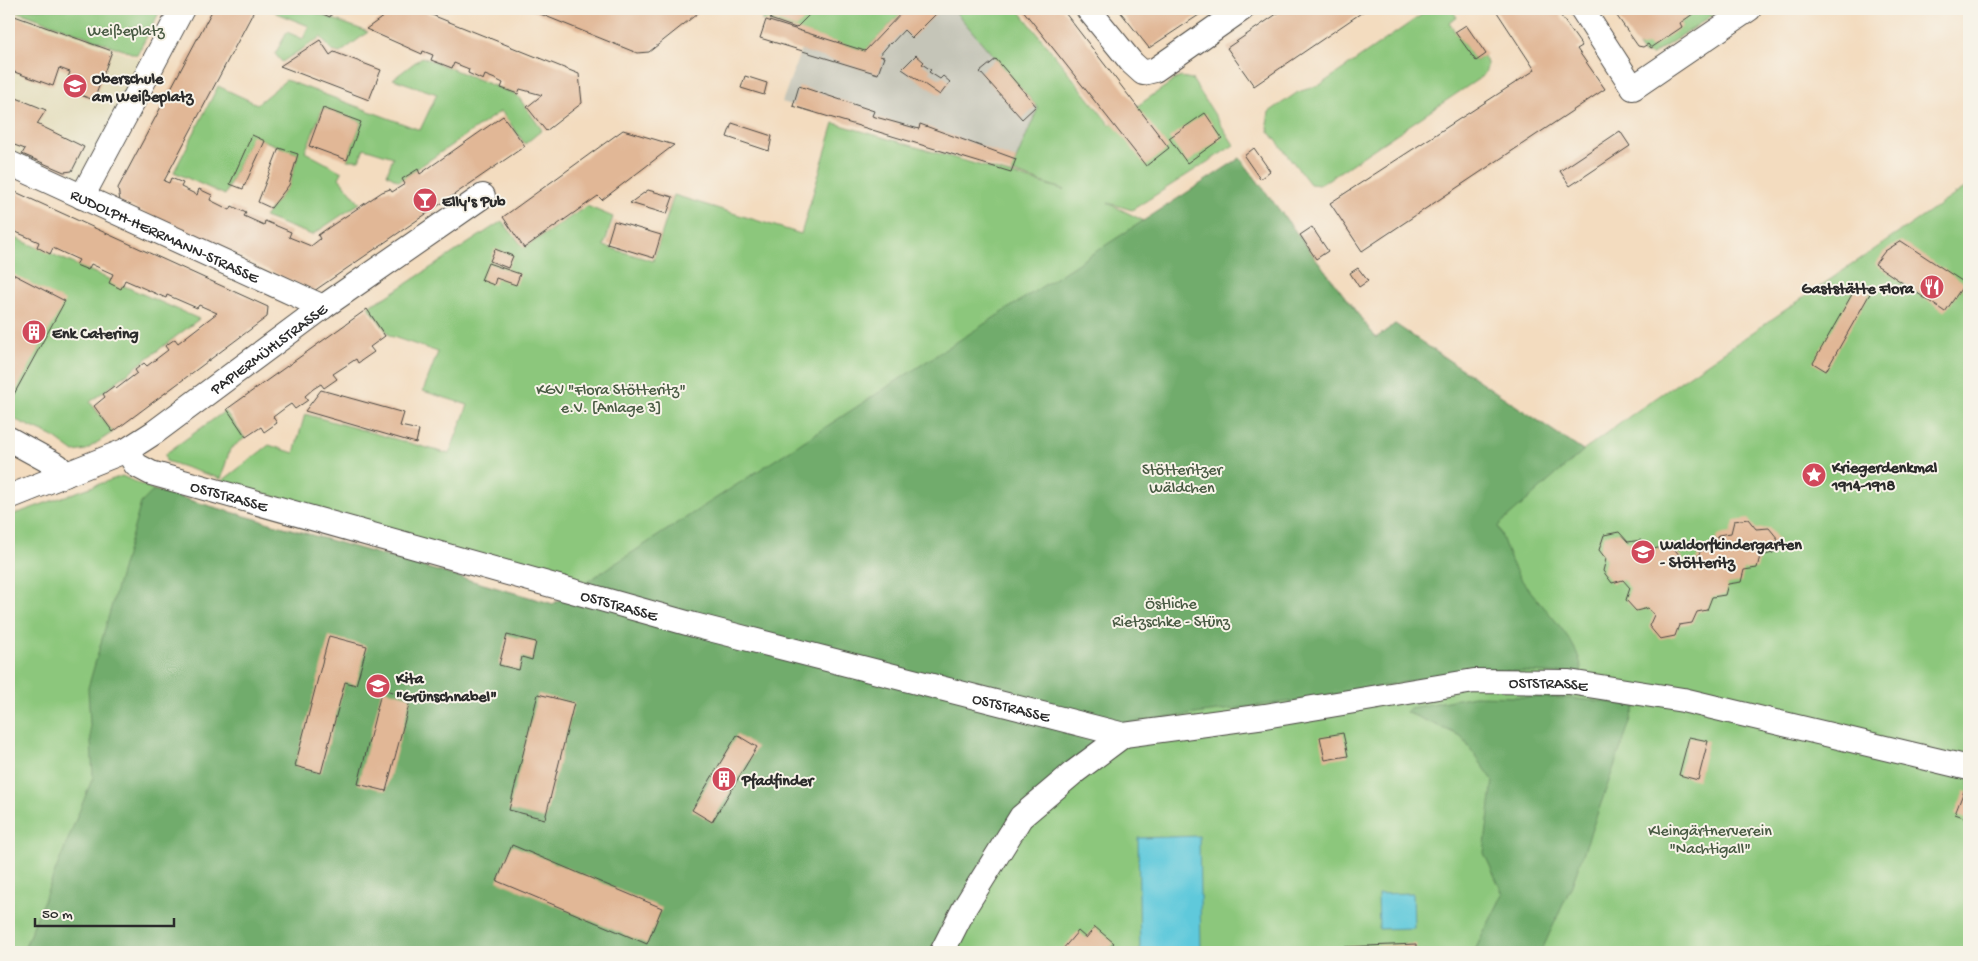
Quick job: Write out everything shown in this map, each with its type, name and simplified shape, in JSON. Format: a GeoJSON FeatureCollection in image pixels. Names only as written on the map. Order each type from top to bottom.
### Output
{"type":"FeatureCollection","features":[{"type":"Feature","properties":{"kind":"street"},"geometry":{"type":"LineString","coordinates":[[82,196],[182,9]]}},
{"type":"Feature","properties":{"kind":"street"},"geometry":{"type":"LineString","coordinates":[[1088,9],[1132,63],[1143,73],[1155,70],[1242,9]]}},
{"type":"Feature","properties":{"kind":"street"},"geometry":{"type":"LineString","coordinates":[[1582,9],[1633,88],[1749,9]]}},
{"type":"Feature","properties":{"kind":"street","name":"RUDOLPH-HERRMANN-STRASSE"},"geometry":{"type":"LineString","coordinates":[[9,163],[323,308]]}},
{"type":"Feature","properties":{"kind":"street","name":"PAPIERMÜHLSTRASSE"},"geometry":{"type":"LineString","coordinates":[[9,496],[126,450],[154,432],[323,308],[483,196]]}},
{"type":"Feature","properties":{"kind":"street"},"geometry":{"type":"LineString","coordinates":[[9,439],[58,466],[55,479]]}},
{"type":"Feature","properties":{"kind":"street","name":"OSTSTRASSE"},"geometry":{"type":"LineString","coordinates":[[126,450],[136,465],[152,473],[703,628],[1124,735],[1265,716],[1474,681],[1569,682],[1683,700],[1969,768]]}},
{"type":"Feature","properties":{"kind":"street","name":"OSTSTRASSE"},"geometry":{"type":"LineString","coordinates":[[942,952],[965,907],[1022,817],[1073,773],[1124,735]]}},
{"type":"Feature","properties":{"kind":"shaded area","name":"Oberschule am Weißeplatz"},"geometry":{"type":"Polygon","coordinates":[[[9,9],[152,64],[82,197],[9,163],[9,9]]]}},
{"type":"Feature","properties":{"kind":"shaded area"},"geometry":{"type":"Polygon","coordinates":[[[905,9],[953,9],[1038,108],[1011,172],[782,102],[807,33],[866,48],[905,9]]]}},
{"type":"Feature","properties":{"kind":"green space","name":"Weißeplatz"},"geometry":{"type":"Polygon","coordinates":[[[11,9],[161,9],[137,55],[11,9]]]}},
{"type":"Feature","properties":{"kind":"green space"},"geometry":{"type":"Polygon","coordinates":[[[275,9],[306,9],[368,32],[340,53],[332,51],[321,37],[282,62],[275,54],[287,32],[303,39],[309,26],[276,13],[275,9]]]}},
{"type":"Feature","properties":{"kind":"green space"},"geometry":{"type":"Polygon","coordinates":[[[772,9],[905,9],[865,51],[761,20],[772,9]]]}},
{"type":"Feature","properties":{"kind":"green space","name":"Östliche Rietzschke - Stünz"},"geometry":{"type":"Polygon","coordinates":[[[953,9],[1018,9],[1110,125],[1176,79],[1181,77],[1192,79],[1234,145],[1132,210],[1108,203],[1144,221],[1240,158],[1376,338],[1395,324],[1583,451],[1634,413],[1969,185],[1969,952],[9,952],[9,516],[122,476],[154,490],[553,604],[579,587],[222,481],[269,445],[294,453],[305,414],[449,454],[468,405],[423,391],[438,352],[390,336],[368,306],[386,297],[502,221],[524,248],[587,206],[613,217],[604,246],[653,261],[674,195],[801,234],[834,123],[1065,190],[1011,172],[1038,108],[953,9]]]}},
{"type":"Feature","properties":{"kind":"green space"},"geometry":{"type":"Polygon","coordinates":[[[1430,9],[1451,9],[1457,17],[1449,23],[1476,61],[1483,56],[1487,63],[1483,76],[1323,183],[1319,185],[1310,184],[1269,131],[1267,124],[1269,112],[1298,92],[1320,85],[1430,9]]]}},
{"type":"Feature","properties":{"kind":"green space"},"geometry":{"type":"Polygon","coordinates":[[[1649,9],[1722,9],[1652,55],[1643,53],[1638,46],[1649,9]]]}},
{"type":"Feature","properties":{"kind":"green space"},"geometry":{"type":"Polygon","coordinates":[[[422,57],[517,95],[542,130],[525,144],[501,111],[399,181],[387,174],[393,157],[364,148],[359,160],[347,160],[361,122],[323,108],[305,152],[342,172],[339,178],[360,203],[312,235],[264,217],[289,185],[298,154],[252,136],[225,195],[174,172],[218,86],[257,104],[286,80],[420,130],[437,94],[393,79],[422,57]]]}},
{"type":"Feature","properties":{"kind":"green space","name":"Stötteritzer Wäldchen"},"geometry":{"type":"Polygon","coordinates":[[[1240,158],[1376,338],[1395,324],[1583,451],[1498,526],[1517,573],[1557,622],[1575,650],[1580,663],[1581,675],[1476,669],[1316,698],[1127,723],[1019,811],[934,952],[23,952],[93,777],[88,688],[141,503],[154,490],[553,604],[1240,158]]]}},
{"type":"Feature","properties":{"kind":"green space"},"geometry":{"type":"Polygon","coordinates":[[[9,235],[199,319],[90,402],[113,432],[86,450],[74,452],[52,436],[9,417],[9,235]]]}},
{"type":"Feature","properties":{"kind":"green space"},"geometry":{"type":"Polygon","coordinates":[[[225,411],[245,438],[230,449],[221,479],[166,461],[165,454],[225,411]]]}},
{"type":"Feature","properties":{"kind":"green space"},"geometry":{"type":"Polygon","coordinates":[[[1474,696],[1567,698],[1636,705],[1572,885],[1541,952],[1474,952],[1503,894],[1484,853],[1493,780],[1461,736],[1406,712],[1410,708],[1474,696]]]}},
{"type":"Feature","properties":{"kind":"water"},"geometry":{"type":"Polygon","coordinates":[[[1199,836],[1201,952],[1140,952],[1138,838],[1199,836]]]}},
{"type":"Feature","properties":{"kind":"water"},"geometry":{"type":"Polygon","coordinates":[[[1413,893],[1414,928],[1379,929],[1378,894],[1413,893]]]}},
{"type":"Feature","properties":{"kind":"building"},"geometry":{"type":"Polygon","coordinates":[[[213,9],[255,9],[164,181],[169,183],[171,178],[183,183],[181,187],[197,195],[199,189],[212,195],[210,200],[230,210],[232,206],[246,213],[244,216],[264,225],[265,221],[291,232],[289,237],[311,246],[320,239],[318,235],[331,226],[382,192],[390,189],[392,192],[405,184],[402,179],[418,169],[420,174],[503,116],[525,146],[314,291],[120,201],[118,188],[213,9]]]}},
{"type":"Feature","properties":{"kind":"building"},"geometry":{"type":"Polygon","coordinates":[[[311,9],[334,9],[330,17],[311,9]]]}},
{"type":"Feature","properties":{"kind":"building"},"geometry":{"type":"Polygon","coordinates":[[[394,9],[417,9],[579,74],[582,103],[546,131],[527,107],[542,95],[520,89],[518,94],[501,88],[503,83],[495,79],[485,75],[483,80],[468,73],[469,69],[454,63],[452,68],[431,60],[433,55],[423,51],[422,54],[366,29],[394,9]]]}},
{"type":"Feature","properties":{"kind":"building"},"geometry":{"type":"Polygon","coordinates":[[[528,9],[629,9],[638,12],[642,9],[703,9],[649,52],[637,53],[528,9]]]}},
{"type":"Feature","properties":{"kind":"building"},"geometry":{"type":"Polygon","coordinates":[[[780,9],[815,9],[796,28],[770,19],[780,9]]]}},
{"type":"Feature","properties":{"kind":"building"},"geometry":{"type":"Polygon","coordinates":[[[905,9],[941,9],[912,38],[904,30],[890,43],[879,56],[884,57],[878,74],[760,38],[766,20],[865,51],[905,9]]]}},
{"type":"Feature","properties":{"kind":"building"},"geometry":{"type":"Polygon","coordinates":[[[1022,9],[1062,9],[1169,148],[1146,166],[1022,9]]]}},
{"type":"Feature","properties":{"kind":"building"},"geometry":{"type":"Polygon","coordinates":[[[1118,9],[1208,9],[1149,48],[1118,9]]]}},
{"type":"Feature","properties":{"kind":"building"},"geometry":{"type":"Polygon","coordinates":[[[1284,9],[1367,9],[1254,86],[1227,48],[1284,9]]]}},
{"type":"Feature","properties":{"kind":"building"},"geometry":{"type":"Polygon","coordinates":[[[1495,9],[1556,9],[1582,46],[1577,49],[1605,89],[1362,251],[1330,203],[1535,70],[1495,9]]]}},
{"type":"Feature","properties":{"kind":"building"},"geometry":{"type":"Polygon","coordinates":[[[1612,9],[1700,9],[1680,23],[1682,27],[1651,48],[1648,44],[1643,47],[1638,46],[1612,9]]]}},
{"type":"Feature","properties":{"kind":"building"},"geometry":{"type":"Polygon","coordinates":[[[9,14],[112,51],[94,100],[64,89],[70,72],[59,68],[53,86],[9,70],[9,14]]]}},
{"type":"Feature","properties":{"kind":"building"},"geometry":{"type":"Polygon","coordinates":[[[1466,25],[1486,54],[1476,61],[1455,32],[1466,25]]]}},
{"type":"Feature","properties":{"kind":"building"},"geometry":{"type":"Polygon","coordinates":[[[320,40],[330,55],[334,52],[381,70],[369,100],[280,66],[320,40]]]}},
{"type":"Feature","properties":{"kind":"building"},"geometry":{"type":"Polygon","coordinates":[[[916,55],[924,62],[922,64],[931,70],[929,72],[940,79],[943,76],[950,82],[940,95],[902,69],[916,55]]]}},
{"type":"Feature","properties":{"kind":"building"},"geometry":{"type":"Polygon","coordinates":[[[996,59],[1036,106],[1022,119],[980,72],[996,59]]]}},
{"type":"Feature","properties":{"kind":"building"},"geometry":{"type":"Polygon","coordinates":[[[745,76],[767,83],[764,95],[741,88],[745,76]]]}},
{"type":"Feature","properties":{"kind":"building"},"geometry":{"type":"Polygon","coordinates":[[[799,86],[874,111],[872,116],[919,129],[920,124],[1016,159],[1011,172],[793,106],[799,86]]]}},
{"type":"Feature","properties":{"kind":"building"},"geometry":{"type":"Polygon","coordinates":[[[9,95],[46,110],[37,124],[84,147],[72,171],[64,172],[22,154],[25,149],[9,143],[9,95]]]}},
{"type":"Feature","properties":{"kind":"building"},"geometry":{"type":"Polygon","coordinates":[[[323,108],[361,122],[347,160],[309,146],[323,108]]]}},
{"type":"Feature","properties":{"kind":"building"},"geometry":{"type":"Polygon","coordinates":[[[1205,113],[1222,138],[1187,163],[1169,138],[1205,113]]]}},
{"type":"Feature","properties":{"kind":"building"},"geometry":{"type":"Polygon","coordinates":[[[732,123],[772,136],[769,151],[727,137],[732,123]]]}},
{"type":"Feature","properties":{"kind":"building"},"geometry":{"type":"Polygon","coordinates":[[[623,130],[674,145],[602,200],[598,196],[524,248],[503,217],[623,130]]]}},
{"type":"Feature","properties":{"kind":"building"},"geometry":{"type":"Polygon","coordinates":[[[1620,131],[1630,146],[1570,186],[1560,171],[1620,131]]]}},
{"type":"Feature","properties":{"kind":"building"},"geometry":{"type":"Polygon","coordinates":[[[252,135],[265,141],[243,189],[230,184],[252,135]]]}},
{"type":"Feature","properties":{"kind":"building"},"geometry":{"type":"Polygon","coordinates":[[[279,148],[298,154],[289,185],[271,208],[258,202],[279,148]]]}},
{"type":"Feature","properties":{"kind":"building"},"geometry":{"type":"Polygon","coordinates":[[[1254,148],[1270,171],[1260,179],[1244,156],[1254,148]]]}},
{"type":"Feature","properties":{"kind":"building"},"geometry":{"type":"Polygon","coordinates":[[[9,189],[268,307],[267,317],[113,432],[94,406],[105,397],[103,394],[114,386],[116,389],[137,373],[135,370],[144,363],[147,366],[168,350],[165,346],[175,339],[178,343],[217,313],[199,305],[197,308],[167,295],[166,298],[125,280],[121,289],[109,283],[113,274],[91,264],[88,270],[76,265],[79,260],[53,248],[50,254],[37,247],[39,242],[9,229],[9,189]]]}},
{"type":"Feature","properties":{"kind":"building"},"geometry":{"type":"Polygon","coordinates":[[[648,190],[673,197],[667,214],[630,203],[648,190]]]}},
{"type":"Feature","properties":{"kind":"building"},"geometry":{"type":"Polygon","coordinates":[[[614,221],[661,235],[654,258],[607,244],[614,221]]]}},
{"type":"Feature","properties":{"kind":"building"},"geometry":{"type":"Polygon","coordinates":[[[1312,227],[1328,251],[1316,259],[1300,235],[1312,227]]]}},
{"type":"Feature","properties":{"kind":"building"},"geometry":{"type":"Polygon","coordinates":[[[1901,241],[1965,283],[1945,312],[1875,264],[1885,251],[1901,241]]]}},
{"type":"Feature","properties":{"kind":"building"},"geometry":{"type":"Polygon","coordinates":[[[495,249],[513,256],[508,268],[490,261],[495,249]]]}},
{"type":"Feature","properties":{"kind":"building"},"geometry":{"type":"Polygon","coordinates":[[[488,263],[520,274],[516,285],[496,278],[494,285],[481,280],[488,263]]]}},
{"type":"Feature","properties":{"kind":"building"},"geometry":{"type":"Polygon","coordinates":[[[1358,268],[1368,281],[1359,287],[1350,273],[1358,268]]]}},
{"type":"Feature","properties":{"kind":"building","name":"Enk Catering"},"geometry":{"type":"Polygon","coordinates":[[[9,272],[65,301],[13,396],[9,394],[9,272]]]}},
{"type":"Feature","properties":{"kind":"building"},"geometry":{"type":"Polygon","coordinates":[[[1859,282],[1872,290],[1826,371],[1813,363],[1859,282]]]}},
{"type":"Feature","properties":{"kind":"building"},"geometry":{"type":"Polygon","coordinates":[[[367,309],[385,336],[370,347],[374,352],[358,363],[356,359],[333,374],[337,379],[324,388],[321,384],[313,389],[305,396],[308,400],[295,409],[291,404],[285,408],[273,417],[277,423],[264,432],[261,427],[246,437],[227,409],[367,309]]]}},
{"type":"Feature","properties":{"kind":"building"},"geometry":{"type":"Polygon","coordinates":[[[321,390],[404,413],[400,426],[419,430],[416,443],[305,411],[321,390]]]}},
{"type":"Feature","properties":{"kind":"building"},"geometry":{"type":"Polygon","coordinates":[[[1748,519],[1756,529],[1769,528],[1778,539],[1773,553],[1760,556],[1757,568],[1744,570],[1741,582],[1728,584],[1725,595],[1712,597],[1707,610],[1697,612],[1692,623],[1679,625],[1675,636],[1660,639],[1649,626],[1654,615],[1648,608],[1636,611],[1626,600],[1630,588],[1623,580],[1612,583],[1603,571],[1606,559],[1599,550],[1604,535],[1619,532],[1628,542],[1641,540],[1649,550],[1671,545],[1686,563],[1697,562],[1700,551],[1714,548],[1718,535],[1731,533],[1734,521],[1748,519]]]}},
{"type":"Feature","properties":{"kind":"building"},"geometry":{"type":"Polygon","coordinates":[[[507,635],[536,642],[532,660],[522,657],[519,670],[499,665],[507,635]]]}},
{"type":"Feature","properties":{"kind":"building"},"geometry":{"type":"Polygon","coordinates":[[[329,636],[367,646],[356,685],[345,682],[321,773],[295,766],[329,636]]]}},
{"type":"Feature","properties":{"kind":"building"},"geometry":{"type":"Polygon","coordinates":[[[382,689],[411,697],[386,791],[358,784],[382,689]]]}},
{"type":"Feature","properties":{"kind":"building"},"geometry":{"type":"Polygon","coordinates":[[[538,694],[574,703],[545,819],[509,810],[538,694]]]}},
{"type":"Feature","properties":{"kind":"building"},"geometry":{"type":"Polygon","coordinates":[[[1343,733],[1348,756],[1325,760],[1320,737],[1343,733]]]}},
{"type":"Feature","properties":{"kind":"building","name":"Pfadfinder"},"geometry":{"type":"Polygon","coordinates":[[[737,735],[757,747],[712,822],[692,810],[737,735]]]}},
{"type":"Feature","properties":{"kind":"building"},"geometry":{"type":"Polygon","coordinates":[[[1689,737],[1708,741],[1698,780],[1679,775],[1689,737]]]}},
{"type":"Feature","properties":{"kind":"building"},"geometry":{"type":"Polygon","coordinates":[[[1964,791],[1969,793],[1969,819],[1955,814],[1964,791]]]}},
{"type":"Feature","properties":{"kind":"building"},"geometry":{"type":"Polygon","coordinates":[[[512,845],[662,908],[647,944],[497,881],[512,845]]]}},
{"type":"Feature","properties":{"kind":"building"},"geometry":{"type":"Polygon","coordinates":[[[1095,927],[1114,943],[1106,952],[1064,952],[1062,950],[1078,931],[1086,938],[1095,927]]]}},
{"type":"Feature","properties":{"kind":"building"},"geometry":{"type":"Polygon","coordinates":[[[1416,944],[1416,952],[1246,952],[1246,951],[1416,944]]]}},
{"type":"Feature","properties":{"kind":"place","name":"Oberschule am Weißeplatz"},"geometry":{"type":"Point","coordinates":[75,86]}},
{"type":"Feature","properties":{"kind":"place","name":"Elly's Pub"},"geometry":{"type":"Point","coordinates":[425,200]}},
{"type":"Feature","properties":{"kind":"place","name":"Gaststätte Flora"},"geometry":{"type":"Point","coordinates":[1932,287]}},
{"type":"Feature","properties":{"kind":"place","name":"Enk Catering"},"geometry":{"type":"Point","coordinates":[34,332]}},
{"type":"Feature","properties":{"kind":"place","name":"Kriegerdenkmal 1914-1918"},"geometry":{"type":"Point","coordinates":[1814,475]}},
{"type":"Feature","properties":{"kind":"place","name":"Waldorfkindergarten - Stötteritz"},"geometry":{"type":"Point","coordinates":[1643,552]}},
{"type":"Feature","properties":{"kind":"place","name":"Kita \"Grünschnabel\""},"geometry":{"type":"Point","coordinates":[378,686]}},
{"type":"Feature","properties":{"kind":"place","name":"Pfadfinder"},"geometry":{"type":"Point","coordinates":[724,779]}},
{"type":"Feature","properties":{"kind":"park label","name":"KGV \"Flora Stötteritz\" e.V. [Anlage 3]"},"geometry":{"type":"Point","coordinates":[611,397]}},
{"type":"Feature","properties":{"kind":"park label","name":"Kleingärtnerverein \"Nachtigall\""},"geometry":{"type":"Point","coordinates":[1710,838]}}]}
